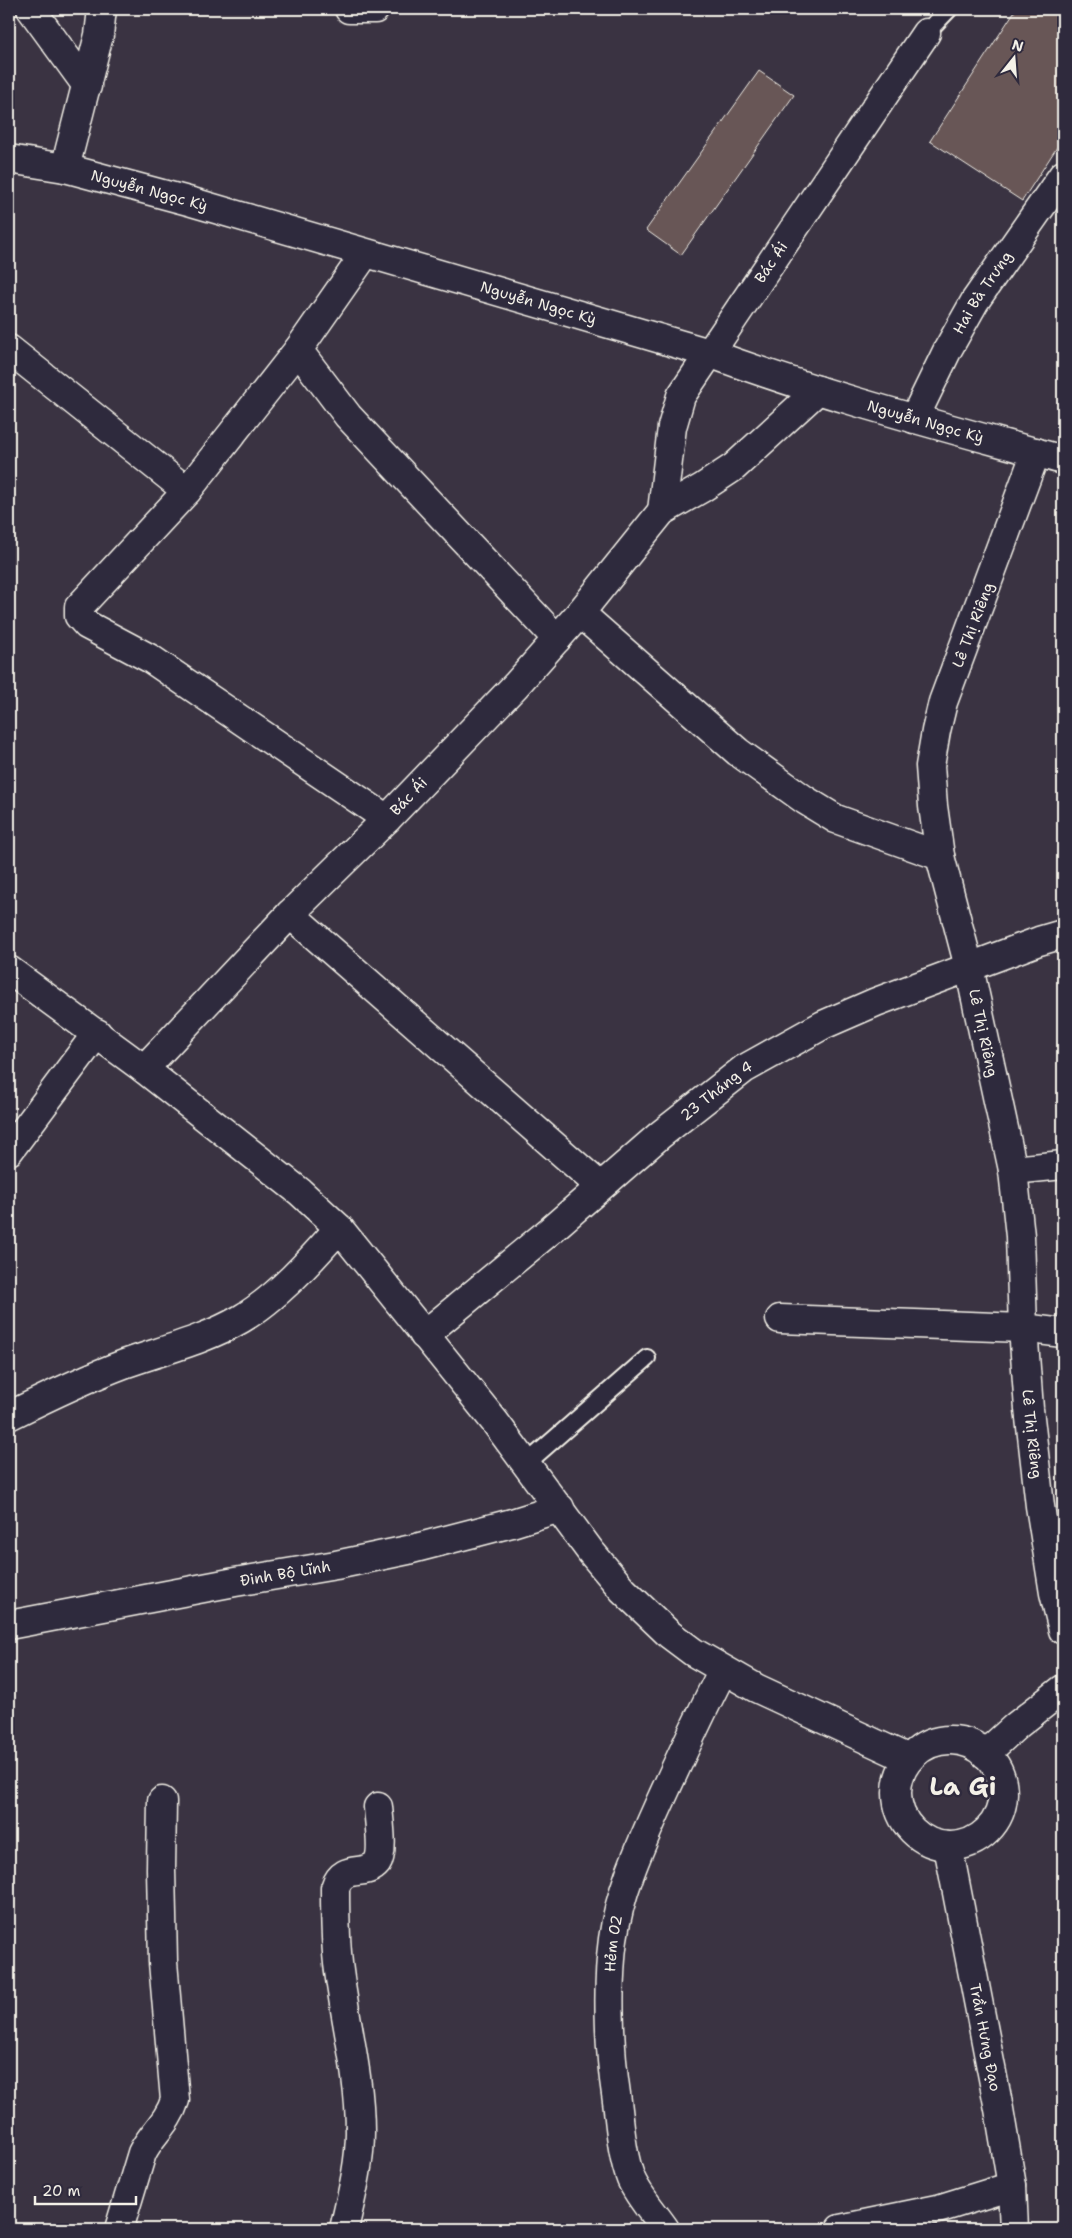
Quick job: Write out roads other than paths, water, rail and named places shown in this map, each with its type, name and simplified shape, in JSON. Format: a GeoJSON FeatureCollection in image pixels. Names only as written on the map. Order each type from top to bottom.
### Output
{"type":"FeatureCollection","features":[{"type":"Feature","properties":{"kind":"street"},"geometry":{"type":"LineString","coordinates":[[32,9],[64,52],[86,86]]}},
{"type":"Feature","properties":{"kind":"street"},"geometry":{"type":"LineString","coordinates":[[65,168],[99,35],[102,9]]}},
{"type":"Feature","properties":{"kind":"street"},"geometry":{"type":"LineString","coordinates":[[349,9],[375,9]]}},
{"type":"Feature","properties":{"kind":"street","name":"Bác Ái"},"geometry":{"type":"LineString","coordinates":[[662,511],[672,427],[681,396],[926,33]]}},
{"type":"Feature","properties":{"kind":"street","name":"Nguyễn Ngọc Kỳ"},"geometry":{"type":"LineString","coordinates":[[9,159],[65,168],[192,202],[709,353],[753,370],[818,390],[1063,460]]}},
{"type":"Feature","properties":{"kind":"street","name":"Hai Bà Trưng"},"geometry":{"type":"LineString","coordinates":[[914,418],[974,300],[1063,175]]}},
{"type":"Feature","properties":{"kind":"street"},"geometry":{"type":"LineString","coordinates":[[365,254],[298,350],[188,491],[80,607],[79,616],[87,625],[151,659],[387,819]]}},
{"type":"Feature","properties":{"kind":"street"},"geometry":{"type":"LineString","coordinates":[[9,349],[188,491]]}},
{"type":"Feature","properties":{"kind":"street"},"geometry":{"type":"LineString","coordinates":[[298,350],[348,416],[557,639]]}},
{"type":"Feature","properties":{"kind":"street","name":"Bác Ái"},"geometry":{"type":"LineString","coordinates":[[144,1069],[290,914],[387,819],[516,685],[580,613],[662,511],[734,467],[818,390]]}},
{"type":"Feature","properties":{"kind":"street","name":"Lê Thị Riêng"},"geometry":{"type":"LineString","coordinates":[[1036,452],[943,702],[930,766],[940,856],[969,967],[1013,1170],[1020,1236],[1023,1328],[1040,1506],[1054,1593],[1063,1630]]}},
{"type":"Feature","properties":{"kind":"street"},"geometry":{"type":"LineString","coordinates":[[580,613],[738,752],[805,800],[836,819],[940,856]]}},
{"type":"Feature","properties":{"kind":"street"},"geometry":{"type":"LineString","coordinates":[[290,914],[600,1186]]}},
{"type":"Feature","properties":{"kind":"street","name":"23 Tháng 4"},"geometry":{"type":"LineString","coordinates":[[424,1335],[551,1230],[660,1134],[744,1069],[823,1025],[876,1002],[1039,941],[1063,934]]}},
{"type":"Feature","properties":{"kind":"street"},"geometry":{"type":"LineString","coordinates":[[9,970],[144,1069],[300,1192],[339,1228],[527,1464],[592,1552],[647,1614],[693,1652],[723,1670],[830,1723],[909,1759]]}},
{"type":"Feature","properties":{"kind":"street"},"geometry":{"type":"LineString","coordinates":[[9,1151],[97,1033]]}},
{"type":"Feature","properties":{"kind":"street"},"geometry":{"type":"LineString","coordinates":[[1013,1170],[1063,1165]]}},
{"type":"Feature","properties":{"kind":"street"},"geometry":{"type":"LineString","coordinates":[[9,1416],[70,1386],[207,1335],[242,1318],[296,1274],[339,1228]]}},
{"type":"Feature","properties":{"kind":"street"},"geometry":{"type":"LineString","coordinates":[[780,1319],[1023,1328],[1063,1333]]}},
{"type":"Feature","properties":{"kind":"street","name":"Đinh Bộ Lĩnh"},"geometry":{"type":"LineString","coordinates":[[9,1625],[381,1556],[448,1541],[560,1508]]}},
{"type":"Feature","properties":{"kind":"street","name":"Hẻm 02"},"geometry":{"type":"LineString","coordinates":[[665,2229],[636,2189],[625,2155],[612,2071],[610,1974],[613,1938],[621,1900],[634,1860],[698,1718],[723,1670]]}},
{"type":"Feature","properties":{"kind":"street"},"geometry":{"type":"LineString","coordinates":[[985,1754],[1016,1726],[1063,1689]]}},
{"type":"Feature","properties":{"kind":"street"},"geometry":{"type":"LineString","coordinates":[[951,1740],[967,1743],[985,1754],[993,1761],[1000,1775],[1003,1791],[1002,1807],[996,1821],[986,1833],[972,1842],[948,1846],[925,1841],[913,1832],[902,1819],[897,1804],[896,1788],[900,1773],[909,1759],[921,1748],[935,1742],[951,1740]]}},
{"type":"Feature","properties":{"kind":"street"},"geometry":{"type":"LineString","coordinates":[[119,2229],[142,2152],[147,2143],[168,2119],[175,2100],[163,1962],[162,1801]]}},
{"type":"Feature","properties":{"kind":"street"},"geometry":{"type":"LineString","coordinates":[[344,2229],[357,2170],[360,2106],[339,1970],[335,1888],[342,1875],[370,1868],[377,1862],[380,1849],[378,1807]]}},
{"type":"Feature","properties":{"kind":"street","name":"Trần Hưng Đạo"},"geometry":{"type":"LineString","coordinates":[[948,1846],[999,2109],[1012,2186],[1014,2229]]}},
{"type":"Feature","properties":{"kind":"street"},"geometry":{"type":"LineString","coordinates":[[840,2229],[938,2210],[1012,2186]]}},
{"type":"Feature","properties":{"kind":"lane"},"geometry":{"type":"LineString","coordinates":[[926,33],[950,9]]}},
{"type":"Feature","properties":{"kind":"lane"},"geometry":{"type":"LineString","coordinates":[[527,1464],[647,1358]]}},
{"type":"Feature","properties":{"kind":"district","name":"La Gi"},"geometry":{"type":"Point","coordinates":[963,1786]}}]}
